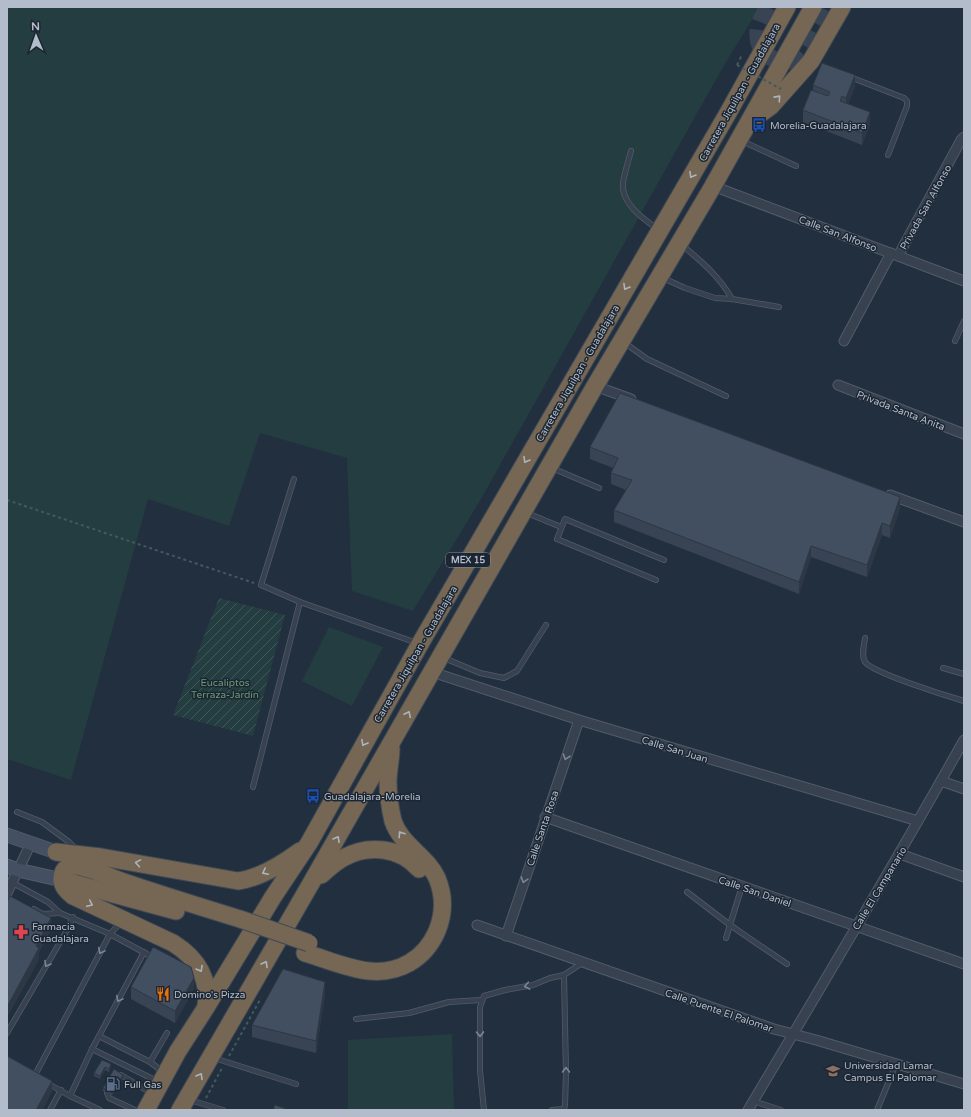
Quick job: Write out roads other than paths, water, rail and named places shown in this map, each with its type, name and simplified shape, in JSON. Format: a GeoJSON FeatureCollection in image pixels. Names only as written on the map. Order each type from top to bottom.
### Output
{"type":"FeatureCollection","features":[{"type":"Feature","properties":{"kind":"highway","name":"Carretera Jiquilpan - Guadalajara"},"geometry":{"type":"LineString","coordinates":[[156,1090],[178,1051],[273,897],[309,843],[420,644],[728,113],[787,7]]}},
{"type":"Feature","properties":{"kind":"highway","name":"MEX 15"},"geometry":{"type":"LineString","coordinates":[[183,1104],[218,1059],[310,885],[410,708],[441,657],[595,386],[713,186],[813,7]]}},
{"type":"Feature","properties":{"kind":"highway"},"geometry":{"type":"LineString","coordinates":[[748,123],[771,106],[815,63],[842,7]]}},
{"type":"Feature","properties":{"kind":"highway"},"geometry":{"type":"LineString","coordinates":[[205,1009],[207,996],[206,983],[192,958],[181,948],[73,896],[65,889],[62,880],[63,871],[66,868],[74,866],[89,869],[307,948],[361,970],[377,972],[392,970],[408,964],[421,955],[432,942],[438,928],[442,912],[442,903],[440,885],[432,870],[406,842],[394,822],[388,787],[390,744]]}},
{"type":"Feature","properties":{"kind":"highway"},"geometry":{"type":"LineString","coordinates":[[56,852],[81,854],[238,881],[257,877],[281,864],[309,843]]}},
{"type":"Feature","properties":{"kind":"highway"},"geometry":{"type":"LineString","coordinates":[[307,948],[365,960],[374,961],[391,959],[406,952],[422,938],[429,926],[432,911],[429,887],[420,870],[407,858],[400,854],[385,850],[363,851],[350,855],[336,862],[310,885]]}},
{"type":"Feature","properties":{"kind":"highway"},"geometry":{"type":"LineString","coordinates":[[56,852],[109,877]]}},
{"type":"Feature","properties":{"kind":"highway"},"geometry":{"type":"LineString","coordinates":[[62,880],[238,924]]}},
{"type":"Feature","properties":{"kind":"street","name":"Privada San Alfonso"},"geometry":{"type":"LineString","coordinates":[[844,341],[964,137]]}},
{"type":"Feature","properties":{"kind":"street","name":"Calle San Alfonso"},"geometry":{"type":"LineString","coordinates":[[713,186],[964,281]]}},
{"type":"Feature","properties":{"kind":"street","name":"Privada Santa Anita"},"geometry":{"type":"LineString","coordinates":[[838,385],[964,434]]}},
{"type":"Feature","properties":{"kind":"street"},"geometry":{"type":"LineString","coordinates":[[595,386],[639,402]]}},
{"type":"Feature","properties":{"kind":"street"},"geometry":{"type":"LineString","coordinates":[[883,492],[964,522]]}},
{"type":"Feature","properties":{"kind":"street","name":"Calle San Juan"},"geometry":{"type":"LineString","coordinates":[[432,672],[579,720],[918,821]]}},
{"type":"Feature","properties":{"kind":"street","name":"Calle Santa Rosa"},"geometry":{"type":"LineString","coordinates":[[506,936],[579,720]]}},
{"type":"Feature","properties":{"kind":"street","name":"Calle El Campanario"},"geometry":{"type":"LineString","coordinates":[[748,1110],[900,854],[964,740]]}},
{"type":"Feature","properties":{"kind":"street"},"geometry":{"type":"LineString","coordinates":[[941,781],[964,789]]}},
{"type":"Feature","properties":{"kind":"street","name":"Calle San Daniel"},"geometry":{"type":"LineString","coordinates":[[545,817],[964,964]]}},
{"type":"Feature","properties":{"kind":"street"},"geometry":{"type":"LineString","coordinates":[[7,835],[56,852]]}},
{"type":"Feature","properties":{"kind":"street"},"geometry":{"type":"LineString","coordinates":[[7,893],[13,883],[13,868],[31,843]]}},
{"type":"Feature","properties":{"kind":"street"},"geometry":{"type":"LineString","coordinates":[[900,854],[964,877]]}},
{"type":"Feature","properties":{"kind":"street"},"geometry":{"type":"LineString","coordinates":[[13,868],[62,880]]}},
{"type":"Feature","properties":{"kind":"street","name":"Calle Puente El Palomar"},"geometry":{"type":"LineString","coordinates":[[477,925],[774,1029],[964,1084]]}},
{"type":"Feature","properties":{"kind":"lane"},"geometry":{"type":"LineString","coordinates":[[847,76],[904,98],[907,102],[907,106],[888,155]]}},
{"type":"Feature","properties":{"kind":"lane"},"geometry":{"type":"LineString","coordinates":[[739,139],[796,166]]}},
{"type":"Feature","properties":{"kind":"lane"},"geometry":{"type":"LineString","coordinates":[[631,151],[623,184],[626,200],[645,221],[660,230]]}},
{"type":"Feature","properties":{"kind":"lane"},"geometry":{"type":"LineString","coordinates":[[679,243],[711,271],[727,289],[732,299]]}},
{"type":"Feature","properties":{"kind":"lane"},"geometry":{"type":"LineString","coordinates":[[660,277],[685,288],[715,298],[732,299],[779,307]]}},
{"type":"Feature","properties":{"kind":"lane"},"geometry":{"type":"LineString","coordinates":[[956,341],[964,321]]}},
{"type":"Feature","properties":{"kind":"lane"},"geometry":{"type":"LineString","coordinates":[[622,341],[647,359],[726,396]]}},
{"type":"Feature","properties":{"kind":"lane"},"geometry":{"type":"LineString","coordinates":[[549,467],[599,488]]}},
{"type":"Feature","properties":{"kind":"lane"},"geometry":{"type":"LineString","coordinates":[[294,479],[261,585],[300,602],[420,644]]}},
{"type":"Feature","properties":{"kind":"lane"},"geometry":{"type":"LineString","coordinates":[[523,512],[561,526]]}},
{"type":"Feature","properties":{"kind":"lane"},"geometry":{"type":"LineString","coordinates":[[656,580],[557,539],[561,526],[565,519],[664,560]]}},
{"type":"Feature","properties":{"kind":"lane"},"geometry":{"type":"LineString","coordinates":[[253,787],[300,602]]}},
{"type":"Feature","properties":{"kind":"lane"},"geometry":{"type":"LineString","coordinates":[[441,657],[480,673],[504,678],[517,671],[546,625]]}},
{"type":"Feature","properties":{"kind":"lane"},"geometry":{"type":"LineString","coordinates":[[865,638],[863,655],[866,663],[878,672],[964,702]]}},
{"type":"Feature","properties":{"kind":"lane"},"geometry":{"type":"LineString","coordinates":[[943,668],[964,674]]}},
{"type":"Feature","properties":{"kind":"lane"},"geometry":{"type":"LineString","coordinates":[[17,812],[42,822],[69,842],[81,854]]}},
{"type":"Feature","properties":{"kind":"lane"},"geometry":{"type":"LineString","coordinates":[[13,883],[48,902],[60,913]]}},
{"type":"Feature","properties":{"kind":"lane"},"geometry":{"type":"LineString","coordinates":[[726,938],[742,886]]}},
{"type":"Feature","properties":{"kind":"lane"},"geometry":{"type":"LineString","coordinates":[[687,892],[730,925],[787,964]]}},
{"type":"Feature","properties":{"kind":"lane"},"geometry":{"type":"LineString","coordinates":[[29,907],[43,914],[60,913],[73,917],[110,934],[156,959]]}},
{"type":"Feature","properties":{"kind":"lane"},"geometry":{"type":"LineString","coordinates":[[7,1033],[66,932],[73,917]]}},
{"type":"Feature","properties":{"kind":"lane"},"geometry":{"type":"LineString","coordinates":[[35,1075],[110,934],[124,920]]}},
{"type":"Feature","properties":{"kind":"lane"},"geometry":{"type":"LineString","coordinates":[[70,1096],[92,1049],[144,952]]}},
{"type":"Feature","properties":{"kind":"lane"},"geometry":{"type":"LineString","coordinates":[[484,1110],[480,1071],[481,1000],[484,996],[505,990],[533,985],[550,978],[564,975],[582,963]]}},
{"type":"Feature","properties":{"kind":"lane"},"geometry":{"type":"LineString","coordinates":[[552,1110],[564,1109],[565,1105],[566,1065],[564,975]]}},
{"type":"Feature","properties":{"kind":"lane"},"geometry":{"type":"LineString","coordinates":[[356,1019],[409,1013],[449,1002],[481,1000]]}},
{"type":"Feature","properties":{"kind":"lane"},"geometry":{"type":"LineString","coordinates":[[156,1090],[150,1062],[167,1033]]}},
{"type":"Feature","properties":{"kind":"lane"},"geometry":{"type":"LineString","coordinates":[[99,1036],[150,1062]]}},
{"type":"Feature","properties":{"kind":"lane"},"geometry":{"type":"LineString","coordinates":[[92,1049],[156,1090]]}},
{"type":"Feature","properties":{"kind":"lane"},"geometry":{"type":"LineString","coordinates":[[218,1059],[296,1084]]}},
{"type":"Feature","properties":{"kind":"lane"},"geometry":{"type":"LineString","coordinates":[[877,1110],[896,1064]]}},
{"type":"Feature","properties":{"kind":"lane"},"geometry":{"type":"LineString","coordinates":[[28,1072],[70,1096],[100,1110]]}},
{"type":"Feature","properties":{"kind":"lane"},"geometry":{"type":"LineString","coordinates":[[118,1074],[156,1090]]}},
{"type":"Feature","properties":{"kind":"lane"},"geometry":{"type":"LineString","coordinates":[[50,1110],[61,1090]]}},
{"type":"Feature","properties":{"kind":"lane"},"geometry":{"type":"LineString","coordinates":[[107,1093],[109,1098],[135,1110]]}},
{"type":"Feature","properties":{"kind":"lane"},"geometry":{"type":"LineString","coordinates":[[753,1101],[781,1110]]}},
{"type":"Feature","properties":{"kind":"lane"},"geometry":{"type":"LineString","coordinates":[[183,1104],[206,1106],[223,1110]]}},
{"type":"Feature","properties":{"kind":"lane"},"geometry":{"type":"LineString","coordinates":[[92,1106],[96,1110]]}},
{"type":"Feature","properties":{"kind":"tunnel"},"geometry":{"type":"LineString","coordinates":[[768,7],[758,28],[759,43],[767,55],[779,61],[793,60],[804,54],[830,7]]}},
{"type":"Feature","properties":{"kind":"place","name":"Morelia-Guadalajara"},"geometry":{"type":"Point","coordinates":[759,125]}},
{"type":"Feature","properties":{"kind":"place","name":"Guadalajara-Morelia"},"geometry":{"type":"Point","coordinates":[313,796]}},
{"type":"Feature","properties":{"kind":"place","name":"Farmacia Guadalajara"},"geometry":{"type":"Point","coordinates":[21,932]}},
{"type":"Feature","properties":{"kind":"place","name":"Domino's Pizza"},"geometry":{"type":"Point","coordinates":[163,994]}},
{"type":"Feature","properties":{"kind":"place","name":"Universidad Lamar Campus El Palomar"},"geometry":{"type":"Point","coordinates":[833,1071]}},
{"type":"Feature","properties":{"kind":"place","name":"Full Gas"},"geometry":{"type":"Point","coordinates":[113,1084]}},
{"type":"Feature","properties":{"kind":"park label","name":"Eucaliptos Terraza-Jardín"},"geometry":{"type":"Point","coordinates":[225,688]}}]}
